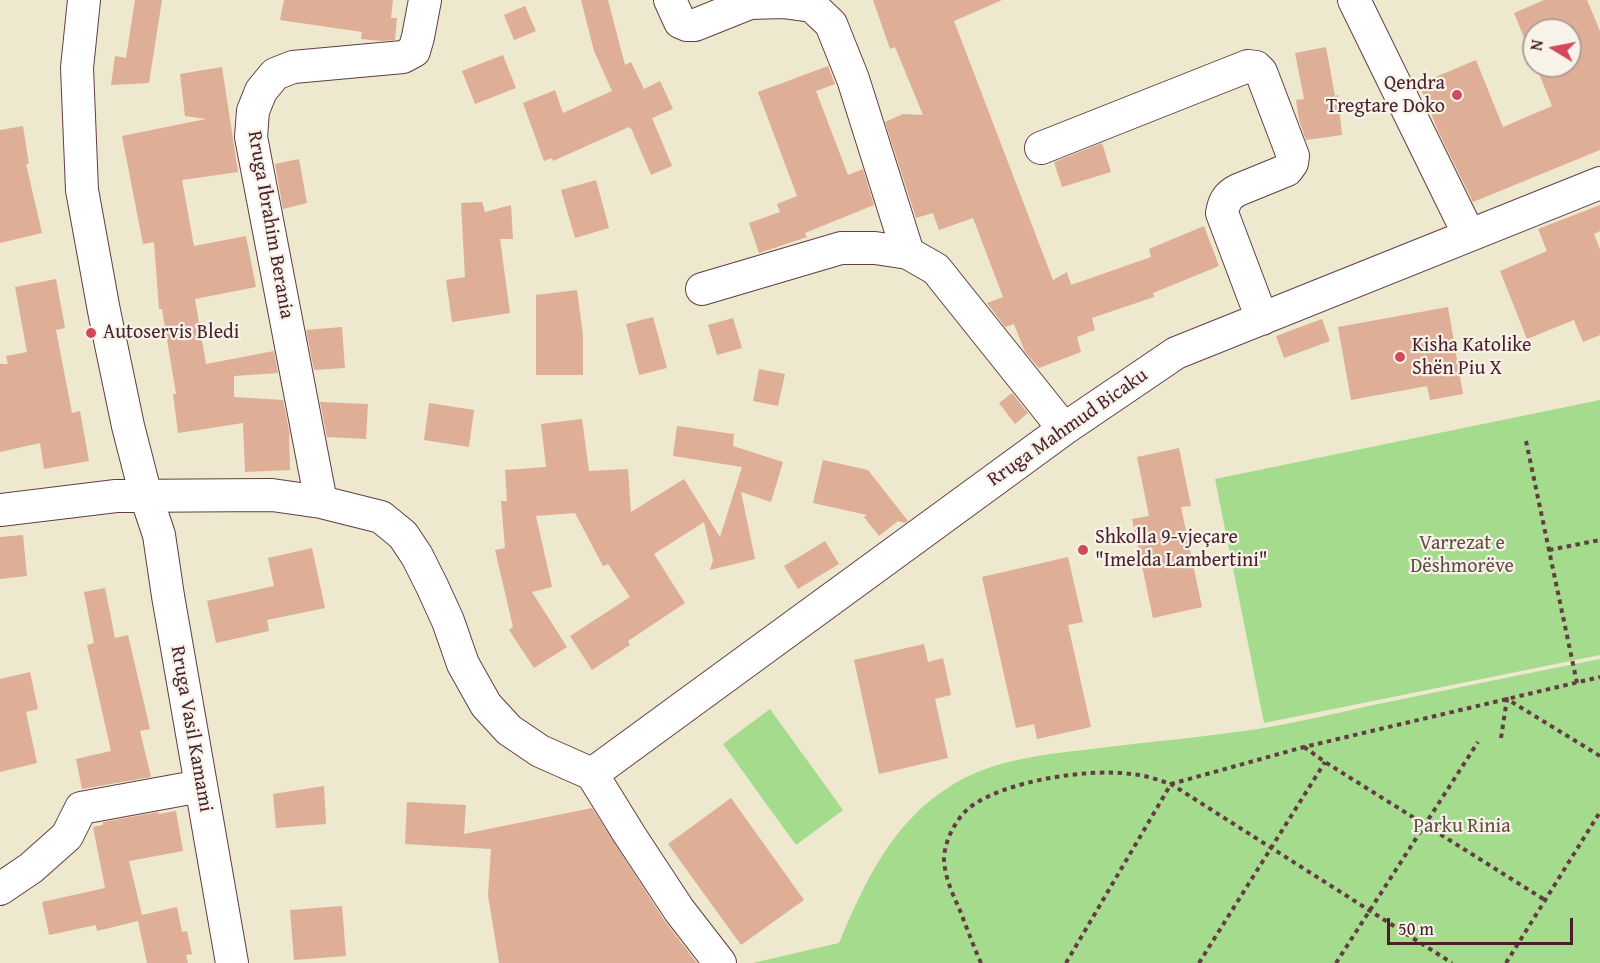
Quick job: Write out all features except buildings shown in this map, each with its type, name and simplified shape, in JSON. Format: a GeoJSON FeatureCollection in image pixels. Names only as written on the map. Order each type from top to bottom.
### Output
{"type":"FeatureCollection","features":[{"type":"Feature","properties":{"kind":"street","name":"Rruga Vasil Kamami"},"geometry":{"type":"LineString","coordinates":[[84,0],[77,68],[82,190],[108,334],[128,426],[146,496],[159,535],[232,963]]}},
{"type":"Feature","properties":{"kind":"street","name":"Rruga Ibrahim Berania"},"geometry":{"type":"LineString","coordinates":[[321,502],[251,137],[254,111],[261,91],[275,74],[293,68],[403,57],[414,51],[425,0]]}},
{"type":"Feature","properties":{"kind":"street"},"geometry":{"type":"LineString","coordinates":[[670,0],[680,22],[687,25],[695,25],[750,3],[783,2],[812,6],[831,24],[853,79],[908,253]]}},
{"type":"Feature","properties":{"kind":"street"},"geometry":{"type":"LineString","coordinates":[[1354,0],[1469,235]]}},
{"type":"Feature","properties":{"kind":"street"},"geometry":{"type":"LineString","coordinates":[[1041,148],[1248,66],[1256,67],[1261,72],[1293,156],[1292,163],[1287,170],[1230,194],[1225,200],[1222,213],[1262,319]]}},
{"type":"Feature","properties":{"kind":"street","name":"Rruga Mahmud Bicaku"},"geometry":{"type":"LineString","coordinates":[[592,774],[1064,429],[1176,353],[1600,183]]}},
{"type":"Feature","properties":{"kind":"street"},"geometry":{"type":"LineString","coordinates":[[702,289],[840,248],[875,248],[908,253],[936,269],[1064,429]]}},
{"type":"Feature","properties":{"kind":"street"},"geometry":{"type":"LineString","coordinates":[[0,510],[116,496],[272,495],[321,502],[381,517],[403,535],[417,556],[448,621],[463,664],[486,705],[509,730],[540,751],[592,774],[679,910],[720,963]]}},
{"type":"Feature","properties":{"kind":"street"},"geometry":{"type":"LineString","coordinates":[[0,889],[31,868],[67,836],[81,808],[201,786]]}},
{"type":"Feature","properties":{"kind":"path"},"geometry":{"type":"LineString","coordinates":[[1526,441],[1577,683]]}},
{"type":"Feature","properties":{"kind":"path"},"geometry":{"type":"LineString","coordinates":[[1549,550],[1600,540]]}},
{"type":"Feature","properties":{"kind":"path"},"geometry":{"type":"LineString","coordinates":[[1066,963],[1171,784],[1304,747],[1600,677]]}},
{"type":"Feature","properties":{"kind":"path"},"geometry":{"type":"LineString","coordinates":[[1501,738],[1507,699]]}},
{"type":"Feature","properties":{"kind":"path"},"geometry":{"type":"LineString","coordinates":[[1507,699],[1600,756]]}},
{"type":"Feature","properties":{"kind":"path"},"geometry":{"type":"LineString","coordinates":[[1336,963],[1478,742]]}},
{"type":"Feature","properties":{"kind":"path"},"geometry":{"type":"LineString","coordinates":[[1304,747],[1545,900]]}},
{"type":"Feature","properties":{"kind":"path"},"geometry":{"type":"LineString","coordinates":[[1199,963],[1325,762]]}},
{"type":"Feature","properties":{"kind":"path"},"geometry":{"type":"LineString","coordinates":[[981,963],[948,881],[944,859],[948,841],[957,821],[969,808],[989,796],[1041,779],[1082,773],[1133,774],[1171,784],[1452,963]]}},
{"type":"Feature","properties":{"kind":"path"},"geometry":{"type":"LineString","coordinates":[[1506,963],[1600,813]]}},
{"type":"Feature","properties":{"kind":"green space","name":"Varrezat e Dëshmorëve"},"geometry":{"type":"Polygon","coordinates":[[[1600,400],[1600,655],[1264,723],[1215,479],[1600,400]]]}},
{"type":"Feature","properties":{"kind":"green space","name":"Parku Rinia"},"geometry":{"type":"Polygon","coordinates":[[[1600,659],[1600,963],[753,963],[839,943],[859,898],[882,856],[911,818],[949,787],[966,777],[1003,763],[1042,755],[1272,727],[1600,659]]]}},
{"type":"Feature","properties":{"kind":"green space"},"geometry":{"type":"Polygon","coordinates":[[[770,709],[843,810],[796,845],[723,744],[770,709]]]}},
{"type":"Feature","properties":{"kind":"place","name":"Qendra Tregtare Doko"},"geometry":{"type":"Point","coordinates":[1457,95]}},
{"type":"Feature","properties":{"kind":"place","name":"Autoservis Bledi"},"geometry":{"type":"Point","coordinates":[91,333]}},
{"type":"Feature","properties":{"kind":"place","name":"Kisha Katolike Shën Piu X"},"geometry":{"type":"Point","coordinates":[1400,357]}},
{"type":"Feature","properties":{"kind":"place","name":"Shkolla 9-vjeçare \"Imelda Lambertini\""},"geometry":{"type":"Point","coordinates":[1083,550]}}]}
